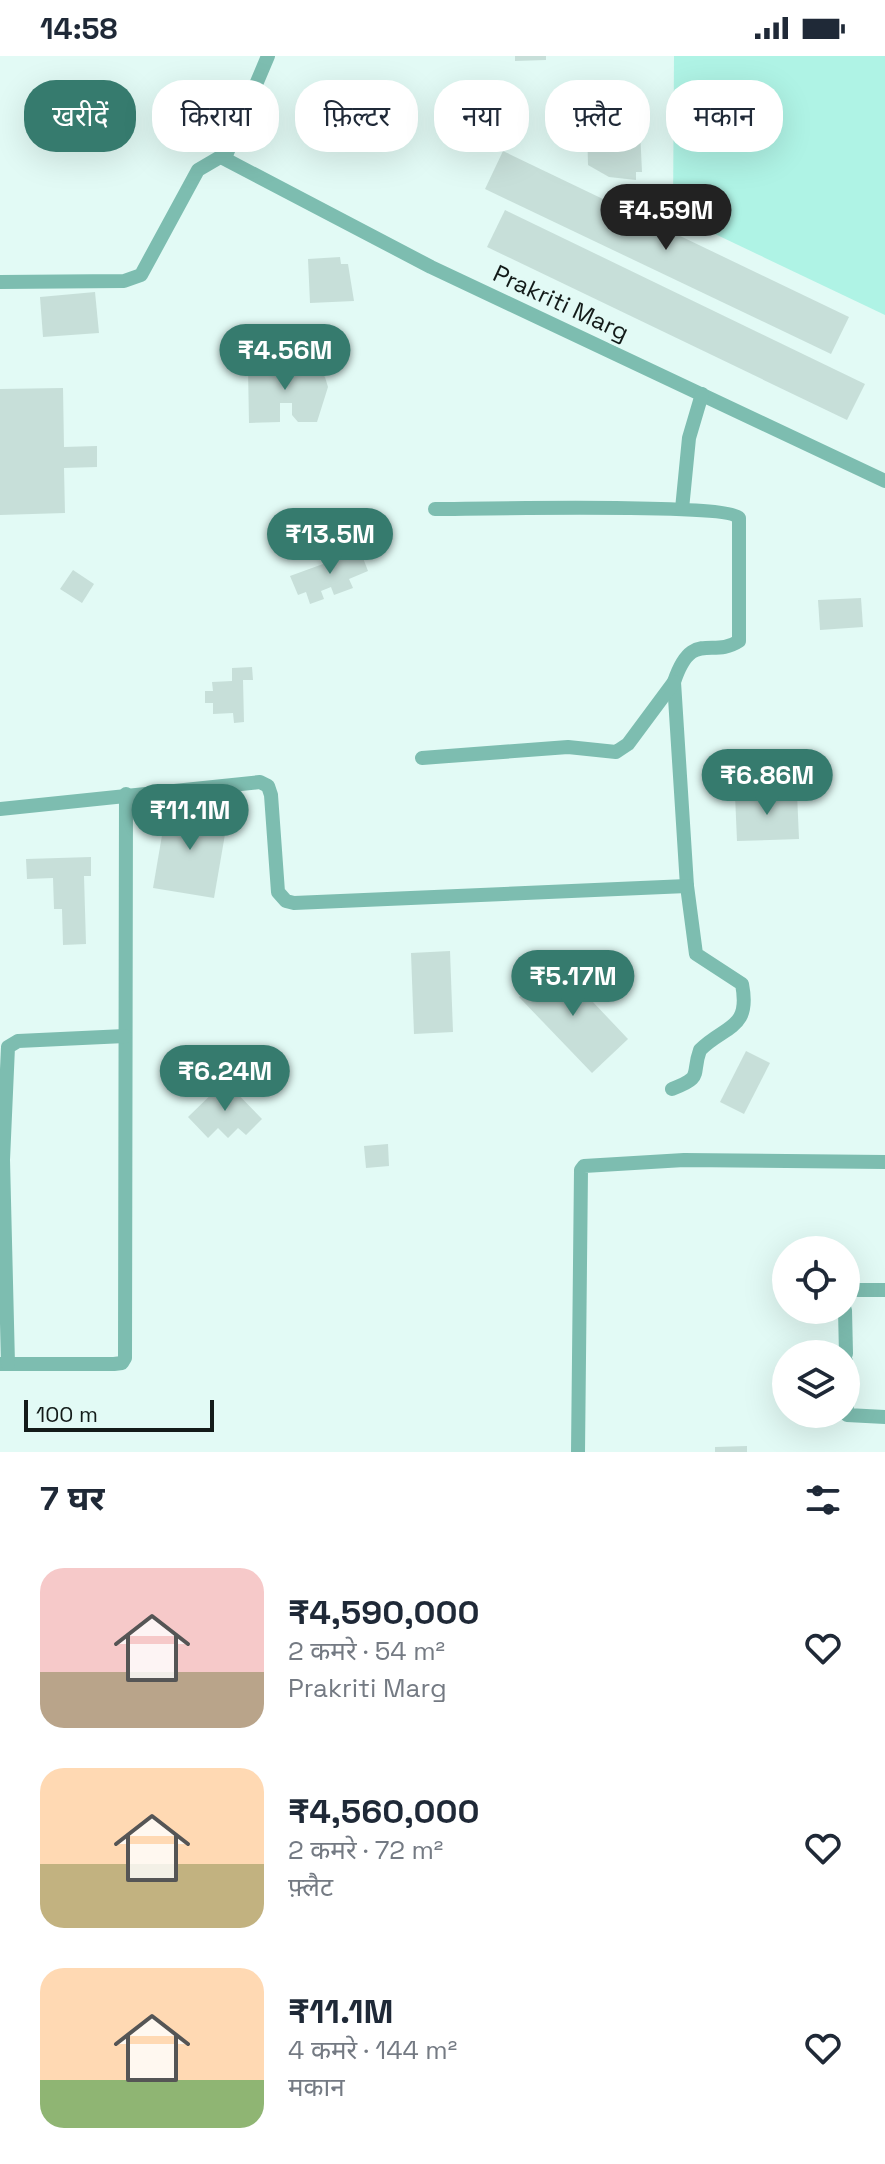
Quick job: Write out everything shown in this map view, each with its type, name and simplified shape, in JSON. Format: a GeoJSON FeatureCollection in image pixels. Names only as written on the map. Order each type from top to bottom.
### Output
{"type":"FeatureCollection","features":[{"type":"Feature","properties":{"kind":"street"},"geometry":{"type":"LineString","coordinates":[[0,282],[124,281],[141,275],[198,170],[223,158],[230,148],[268,56]]}},
{"type":"Feature","properties":{"kind":"street","name":"Prakriti Marg"},"geometry":{"type":"LineString","coordinates":[[223,158],[431,267],[885,481]]}},
{"type":"Feature","properties":{"kind":"street"},"geometry":{"type":"LineString","coordinates":[[682,509],[689,438],[702,394]]}},
{"type":"Feature","properties":{"kind":"street"},"geometry":{"type":"LineString","coordinates":[[422,758],[568,747],[616,752],[628,744],[674,682],[685,657],[694,650],[739,641],[739,518],[728,511],[435,509]]}},
{"type":"Feature","properties":{"kind":"street"},"geometry":{"type":"LineString","coordinates":[[672,1089],[692,1081],[697,1074],[700,1050],[736,1026],[742,1012],[742,984],[696,954],[687,886],[674,682]]}},
{"type":"Feature","properties":{"kind":"street"},"geometry":{"type":"LineString","coordinates":[[0,809],[260,782],[268,786],[278,892],[290,903],[687,886]]}},
{"type":"Feature","properties":{"kind":"street"},"geometry":{"type":"LineString","coordinates":[[125,1036],[10,1044],[6,1054],[2,1160],[4,1364],[114,1364],[124,1361],[126,794]]}},
{"type":"Feature","properties":{"kind":"street"},"geometry":{"type":"LineString","coordinates":[[578,1452],[582,1167],[671,1161],[885,1162]]}},
{"type":"Feature","properties":{"kind":"street"},"geometry":{"type":"LineString","coordinates":[[860,1290],[885,1290]]}},
{"type":"Feature","properties":{"kind":"street"},"geometry":{"type":"LineString","coordinates":[[860,1416],[885,1417]]}},
{"type":"Feature","properties":{"kind":"green space"},"geometry":{"type":"Polygon","coordinates":[[[674,56],[885,56],[885,315],[673,214],[673,152],[783,152],[783,80],[674,80],[674,56]]]}},
{"type":"Feature","properties":{"kind":"building"},"geometry":{"type":"Polygon","coordinates":[[[515,56],[546,56],[546,60],[515,61],[515,56]]]}},
{"type":"Feature","properties":{"kind":"building"},"geometry":{"type":"Polygon","coordinates":[[[505,152],[849,317],[831,354],[485,189],[505,152]]]}},
{"type":"Feature","properties":{"kind":"building"},"geometry":{"type":"Polygon","coordinates":[[[588,152],[641,152],[642,172],[636,172],[636,180],[609,177],[588,165],[588,152]]]}},
{"type":"Feature","properties":{"kind":"building"},"geometry":{"type":"Polygon","coordinates":[[[505,210],[865,384],[847,420],[487,247],[505,210]]]}},
{"type":"Feature","properties":{"kind":"building"},"geometry":{"type":"Polygon","coordinates":[[[340,257],[341,264],[348,264],[354,301],[310,303],[308,259],[340,257]]]}},
{"type":"Feature","properties":{"kind":"building"},"geometry":{"type":"Polygon","coordinates":[[[95,292],[99,333],[43,337],[40,297],[95,292]]]}},
{"type":"Feature","properties":{"kind":"building"},"geometry":{"type":"Polygon","coordinates":[[[283,360],[286,364],[295,363],[296,369],[315,367],[325,377],[328,387],[317,422],[298,422],[292,415],[292,403],[280,403],[280,422],[249,423],[248,369],[267,368],[267,363],[283,360]]]}},
{"type":"Feature","properties":{"kind":"building"},"geometry":{"type":"Polygon","coordinates":[[[63,388],[64,447],[97,446],[97,467],[64,468],[65,513],[0,515],[0,389],[63,388]]]}},
{"type":"Feature","properties":{"kind":"building"},"geometry":{"type":"Polygon","coordinates":[[[360,550],[368,571],[349,579],[353,588],[334,595],[331,587],[321,591],[324,599],[310,604],[306,592],[298,595],[290,576],[323,564],[321,559],[332,555],[334,560],[360,550]]]}},
{"type":"Feature","properties":{"kind":"building"},"geometry":{"type":"Polygon","coordinates":[[[73,570],[94,584],[82,603],[60,589],[73,570]]]}},
{"type":"Feature","properties":{"kind":"building"},"geometry":{"type":"Polygon","coordinates":[[[861,598],[863,627],[820,630],[818,600],[861,598]]]}},
{"type":"Feature","properties":{"kind":"building"},"geometry":{"type":"Polygon","coordinates":[[[252,667],[253,680],[243,680],[244,722],[234,723],[233,713],[213,714],[213,703],[205,703],[205,691],[213,691],[212,682],[232,681],[232,668],[252,667]]]}},
{"type":"Feature","properties":{"kind":"building"},"geometry":{"type":"Polygon","coordinates":[[[797,793],[799,839],[737,841],[735,795],[797,793]]]}},
{"type":"Feature","properties":{"kind":"building"},"geometry":{"type":"Polygon","coordinates":[[[167,806],[228,817],[214,898],[153,888],[167,806]]]}},
{"type":"Feature","properties":{"kind":"building"},"geometry":{"type":"Polygon","coordinates":[[[91,857],[91,876],[84,876],[86,944],[63,945],[62,909],[54,909],[53,878],[27,879],[26,859],[91,857]]]}},
{"type":"Feature","properties":{"kind":"building"},"geometry":{"type":"Polygon","coordinates":[[[450,951],[453,1032],[414,1034],[411,953],[450,951]]]}},
{"type":"Feature","properties":{"kind":"building"},"geometry":{"type":"Polygon","coordinates":[[[555,962],[628,1039],[592,1073],[519,997],[555,962]]]}},
{"type":"Feature","properties":{"kind":"building"},"geometry":{"type":"Polygon","coordinates":[[[746,1051],[770,1063],[744,1114],[720,1102],[746,1051]]]}},
{"type":"Feature","properties":{"kind":"building"},"geometry":{"type":"Polygon","coordinates":[[[225,1081],[262,1119],[246,1135],[238,1128],[228,1138],[218,1128],[208,1138],[188,1117],[225,1081]]]}},
{"type":"Feature","properties":{"kind":"building"},"geometry":{"type":"Polygon","coordinates":[[[388,1144],[389,1166],[366,1168],[364,1146],[388,1144]]]}},
{"type":"Feature","properties":{"kind":"building"},"geometry":{"type":"Polygon","coordinates":[[[747,1446],[747,1452],[715,1452],[715,1447],[747,1446]]]}}]}
